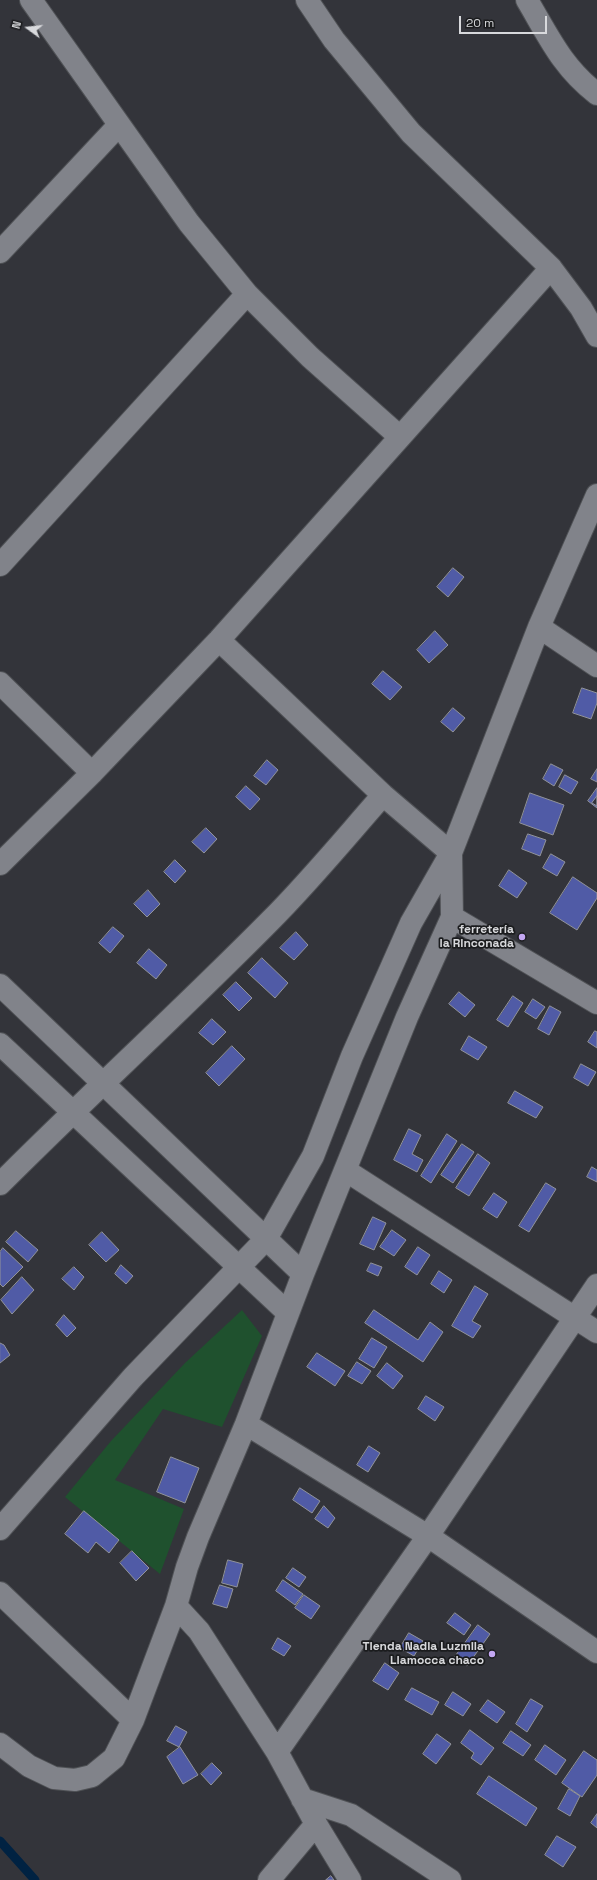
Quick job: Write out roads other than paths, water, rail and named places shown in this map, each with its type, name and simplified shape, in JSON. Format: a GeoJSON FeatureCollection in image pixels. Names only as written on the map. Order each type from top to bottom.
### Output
{"type":"FeatureCollection","features":[{"type":"Feature","properties":{"kind":"street"},"geometry":{"type":"LineString","coordinates":[[32,0],[189,223],[247,294],[310,357],[400,437]]}},
{"type":"Feature","properties":{"kind":"street"},"geometry":{"type":"LineString","coordinates":[[307,0],[334,40],[411,133],[551,268],[581,308],[597,336]]}},
{"type":"Feature","properties":{"kind":"street"},"geometry":{"type":"LineString","coordinates":[[527,0],[558,53],[570,69],[597,94]]}},
{"type":"Feature","properties":{"kind":"street"},"geometry":{"type":"LineString","coordinates":[[0,252],[119,125]]}},
{"type":"Feature","properties":{"kind":"street"},"geometry":{"type":"LineString","coordinates":[[0,864],[92,773],[219,640],[551,268]]}},
{"type":"Feature","properties":{"kind":"street"},"geometry":{"type":"LineString","coordinates":[[0,565],[247,294]]}},
{"type":"Feature","properties":{"kind":"street"},"geometry":{"type":"LineString","coordinates":[[0,1529],[133,1377],[266,1239],[313,1156],[352,1056],[411,923],[452,852],[539,627],[597,495]]}},
{"type":"Feature","properties":{"kind":"street"},"geometry":{"type":"LineString","coordinates":[[539,627],[597,666]]}},
{"type":"Feature","properties":{"kind":"street"},"geometry":{"type":"LineString","coordinates":[[219,640],[383,795],[452,852]]}},
{"type":"Feature","properties":{"kind":"street"},"geometry":{"type":"LineString","coordinates":[[0,683],[92,773]]}},
{"type":"Feature","properties":{"kind":"street"},"geometry":{"type":"LineString","coordinates":[[0,1184],[72,1112],[103,1085],[271,920],[383,795]]}},
{"type":"Feature","properties":{"kind":"street"},"geometry":{"type":"LineString","coordinates":[[0,1744],[29,1766],[54,1778],[75,1780],[92,1776],[114,1758],[133,1720],[176,1606],[187,1566],[198,1537],[246,1424],[303,1274],[407,1017],[452,917],[452,852]]}},
{"type":"Feature","properties":{"kind":"street"},"geometry":{"type":"LineString","coordinates":[[452,917],[597,1003]]}},
{"type":"Feature","properties":{"kind":"street"},"geometry":{"type":"LineString","coordinates":[[0,985],[103,1085],[303,1274]]}},
{"type":"Feature","properties":{"kind":"street"},"geometry":{"type":"LineString","coordinates":[[0,1044],[288,1314]]}},
{"type":"Feature","properties":{"kind":"street"},"geometry":{"type":"LineString","coordinates":[[345,1170],[597,1332]]}},
{"type":"Feature","properties":{"kind":"street"},"geometry":{"type":"LineString","coordinates":[[277,1752],[428,1536],[597,1284]]}},
{"type":"Feature","properties":{"kind":"street"},"geometry":{"type":"LineString","coordinates":[[246,1424],[428,1536],[597,1652]]}},
{"type":"Feature","properties":{"kind":"street"},"geometry":{"type":"LineString","coordinates":[[0,1593],[133,1720]]}},
{"type":"Feature","properties":{"kind":"street"},"geometry":{"type":"LineString","coordinates":[[176,1606],[199,1630],[277,1752],[316,1824],[350,1880]]}},
{"type":"Feature","properties":{"kind":"street"},"geometry":{"type":"LineString","coordinates":[[302,1799],[351,1815],[450,1880]]}},
{"type":"Feature","properties":{"kind":"street"},"geometry":{"type":"LineString","coordinates":[[269,1880],[316,1824]]}},
{"type":"Feature","properties":{"kind":"waterway"},"geometry":{"type":"LineString","coordinates":[[0,1841],[35,1880]]}},
{"type":"Feature","properties":{"kind":"place","name":"ferretería la Rinconada"},"geometry":{"type":"Point","coordinates":[522,937]}},
{"type":"Feature","properties":{"kind":"place","name":"Tienda Nadia Luzmila Llamocca chaco"},"geometry":{"type":"Point","coordinates":[492,1654]}}]}
